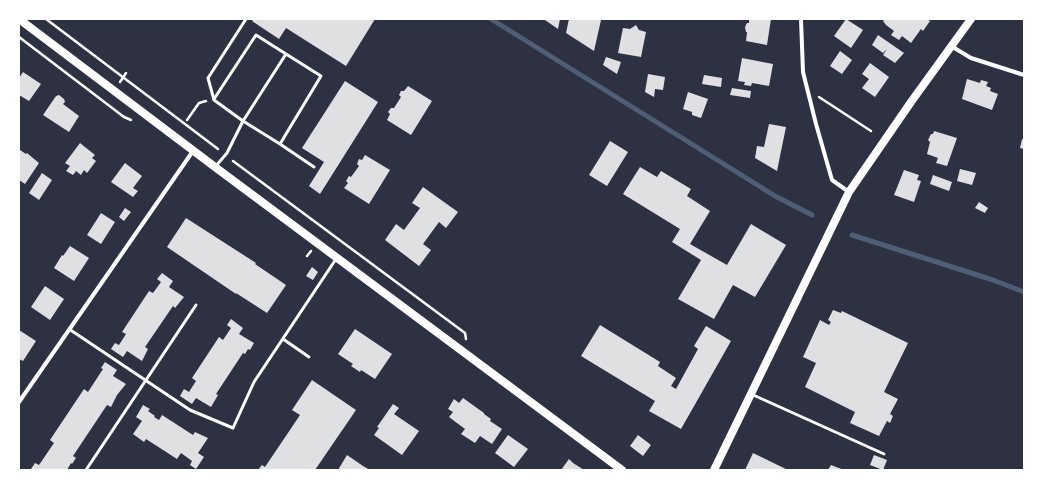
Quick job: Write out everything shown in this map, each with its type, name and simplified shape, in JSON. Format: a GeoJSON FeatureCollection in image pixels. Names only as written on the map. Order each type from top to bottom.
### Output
{"type":"FeatureCollection","features":[{"type":"Feature","properties":{"kind":"main road"},"geometry":{"type":"LineString","coordinates":[[19,19],[622,470]]}},
{"type":"Feature","properties":{"kind":"main road"},"geometry":{"type":"LineString","coordinates":[[714,470],[849,192],[970,19]]}},
{"type":"Feature","properties":{"kind":"street"},"geometry":{"type":"LineString","coordinates":[[801,19],[803,72],[808,95],[832,180],[849,192]]}},
{"type":"Feature","properties":{"kind":"street"},"geometry":{"type":"LineString","coordinates":[[951,46],[971,58],[1024,75]]}},
{"type":"Feature","properties":{"kind":"street"},"geometry":{"type":"LineString","coordinates":[[19,402],[193,150]]}},
{"type":"Feature","properties":{"kind":"lane"},"geometry":{"type":"LineString","coordinates":[[246,19],[208,78],[214,100],[243,121],[314,167]]}},
{"type":"Feature","properties":{"kind":"lane"},"geometry":{"type":"LineString","coordinates":[[214,100],[256,35],[321,76],[280,144]]}},
{"type":"Feature","properties":{"kind":"lane"},"geometry":{"type":"LineString","coordinates":[[215,167],[225,155],[243,121],[286,54]]}},
{"type":"Feature","properties":{"kind":"lane"},"geometry":{"type":"LineString","coordinates":[[69,329],[190,410],[233,428],[254,382],[337,258]]}},
{"type":"Feature","properties":{"kind":"lane"},"geometry":{"type":"LineString","coordinates":[[86,470],[196,305]]}},
{"type":"Feature","properties":{"kind":"lane"},"geometry":{"type":"LineString","coordinates":[[283,339],[309,357]]}},
{"type":"Feature","properties":{"kind":"lane"},"geometry":{"type":"LineString","coordinates":[[751,394],[884,454]]}},
{"type":"Feature","properties":{"kind":"path"},"geometry":{"type":"LineString","coordinates":[[46,19],[225,155],[465,333],[470,357]]}},
{"type":"Feature","properties":{"kind":"path"},"geometry":{"type":"LineString","coordinates":[[19,37],[124,117],[136,121]]}},
{"type":"Feature","properties":{"kind":"path"},"geometry":{"type":"LineString","coordinates":[[120,82],[126,73]]}},
{"type":"Feature","properties":{"kind":"path"},"geometry":{"type":"LineString","coordinates":[[808,95],[818,97],[871,131]]}},
{"type":"Feature","properties":{"kind":"path"},"geometry":{"type":"LineString","coordinates":[[187,120],[199,103]]}},
{"type":"Feature","properties":{"kind":"building"},"geometry":{"type":"Polygon","coordinates":[[[254,19],[375,19],[346,66],[286,28],[279,39],[252,21],[254,19]]]}},
{"type":"Feature","properties":{"kind":"building"},"geometry":{"type":"Polygon","coordinates":[[[560,19],[558,29],[545,20],[560,19]]]}},
{"type":"Feature","properties":{"kind":"building"},"geometry":{"type":"Polygon","coordinates":[[[569,19],[601,20],[594,51],[566,33],[569,19]]]}},
{"type":"Feature","properties":{"kind":"building"},"geometry":{"type":"Polygon","coordinates":[[[749,19],[771,19],[767,45],[746,41],[747,32],[745,27],[747,23],[749,23],[749,19]]]}},
{"type":"Feature","properties":{"kind":"building"},"geometry":{"type":"Polygon","coordinates":[[[846,19],[863,30],[851,48],[834,36],[846,19]]]}},
{"type":"Feature","properties":{"kind":"building"},"geometry":{"type":"Polygon","coordinates":[[[885,19],[927,19],[930,21],[923,31],[921,29],[911,43],[902,36],[899,40],[891,35],[894,31],[883,21],[885,19]]]}},
{"type":"Feature","properties":{"kind":"building"},"geometry":{"type":"Polygon","coordinates":[[[636,25],[639,30],[646,32],[641,57],[618,53],[623,28],[630,29],[636,25]]]}},
{"type":"Feature","properties":{"kind":"building"},"geometry":{"type":"Polygon","coordinates":[[[878,35],[904,53],[895,63],[883,55],[887,49],[883,53],[872,45],[878,35]]]}},
{"type":"Feature","properties":{"kind":"building"},"geometry":{"type":"Polygon","coordinates":[[[840,51],[852,60],[842,74],[830,66],[840,51]]]}},
{"type":"Feature","properties":{"kind":"building"},"geometry":{"type":"Polygon","coordinates":[[[606,57],[621,62],[617,74],[603,65],[606,57]]]}},
{"type":"Feature","properties":{"kind":"building"},"geometry":{"type":"Polygon","coordinates":[[[742,58],[773,64],[769,86],[752,83],[751,86],[744,85],[745,82],[738,81],[742,58]]]}},
{"type":"Feature","properties":{"kind":"building"},"geometry":{"type":"Polygon","coordinates":[[[870,63],[889,77],[875,97],[862,88],[869,79],[862,74],[870,63]]]}},
{"type":"Feature","properties":{"kind":"building"},"geometry":{"type":"Polygon","coordinates":[[[23,72],[41,84],[29,101],[19,95],[19,78],[23,72]]]}},
{"type":"Feature","properties":{"kind":"building"},"geometry":{"type":"Polygon","coordinates":[[[648,74],[665,77],[663,90],[655,89],[654,97],[645,92],[648,74]]]}},
{"type":"Feature","properties":{"kind":"building"},"geometry":{"type":"Polygon","coordinates":[[[704,75],[722,78],[721,87],[702,84],[704,75]]]}},
{"type":"Feature","properties":{"kind":"building"},"geometry":{"type":"Polygon","coordinates":[[[967,79],[980,83],[981,80],[988,82],[986,86],[991,88],[990,91],[998,94],[992,110],[962,99],[967,79]]]}},
{"type":"Feature","properties":{"kind":"building"},"geometry":{"type":"Polygon","coordinates":[[[345,81],[378,102],[320,194],[309,186],[324,162],[302,148],[345,81]]]}},
{"type":"Feature","properties":{"kind":"building"},"geometry":{"type":"Polygon","coordinates":[[[408,86],[432,101],[411,135],[387,120],[390,114],[388,112],[391,108],[394,108],[401,97],[399,95],[401,91],[404,91],[408,86]]]}},
{"type":"Feature","properties":{"kind":"building"},"geometry":{"type":"Polygon","coordinates":[[[732,88],[751,91],[750,98],[730,95],[732,88]]]}},
{"type":"Feature","properties":{"kind":"building"},"geometry":{"type":"Polygon","coordinates":[[[688,92],[708,99],[701,118],[692,115],[692,112],[683,109],[688,92]]]}},
{"type":"Feature","properties":{"kind":"building"},"geometry":{"type":"Polygon","coordinates":[[[59,95],[64,99],[65,102],[63,104],[79,116],[69,132],[43,115],[56,96],[59,95]]]}},
{"type":"Feature","properties":{"kind":"building"},"geometry":{"type":"Polygon","coordinates":[[[769,124],[786,127],[777,171],[755,158],[757,146],[764,147],[769,124]]]}},
{"type":"Feature","properties":{"kind":"building"},"geometry":{"type":"Polygon","coordinates":[[[934,131],[957,138],[947,166],[936,163],[938,158],[927,154],[930,142],[928,140],[934,131]]]}},
{"type":"Feature","properties":{"kind":"building"},"geometry":{"type":"Polygon","coordinates":[[[1022,139],[1024,140],[1024,149],[1020,148],[1022,139]]]}},
{"type":"Feature","properties":{"kind":"building"},"geometry":{"type":"Polygon","coordinates":[[[610,141],[628,152],[607,186],[589,175],[610,141]]]}},
{"type":"Feature","properties":{"kind":"building"},"geometry":{"type":"Polygon","coordinates":[[[80,143],[95,155],[92,158],[96,161],[87,173],[84,170],[81,175],[76,171],[73,175],[66,171],[70,166],[65,163],[80,143]]]}},
{"type":"Feature","properties":{"kind":"building"},"geometry":{"type":"Polygon","coordinates":[[[20,150],[26,154],[27,153],[39,163],[25,184],[19,180],[20,150]]]}},
{"type":"Feature","properties":{"kind":"building"},"geometry":{"type":"Polygon","coordinates":[[[365,155],[390,170],[369,204],[344,188],[348,183],[346,181],[349,176],[351,177],[359,166],[357,164],[359,159],[362,160],[365,155]]]}},
{"type":"Feature","properties":{"kind":"building"},"geometry":{"type":"Polygon","coordinates":[[[125,163],[142,176],[133,188],[138,191],[133,197],[111,182],[125,163]]]}},
{"type":"Feature","properties":{"kind":"building"},"geometry":{"type":"Polygon","coordinates":[[[640,167],[657,177],[661,171],[691,189],[687,196],[710,211],[690,244],[727,265],[751,224],[786,245],[755,297],[733,285],[714,319],[678,299],[701,260],[672,242],[680,229],[623,194],[640,167]]]}},
{"type":"Feature","properties":{"kind":"building"},"geometry":{"type":"Polygon","coordinates":[[[960,169],[976,173],[972,185],[957,181],[960,169]]]}},
{"type":"Feature","properties":{"kind":"building"},"geometry":{"type":"Polygon","coordinates":[[[904,170],[919,175],[917,180],[921,181],[914,202],[894,195],[904,170]]]}},
{"type":"Feature","properties":{"kind":"building"},"geometry":{"type":"Polygon","coordinates":[[[42,173],[52,180],[39,200],[29,193],[42,173]]]}},
{"type":"Feature","properties":{"kind":"building"},"geometry":{"type":"Polygon","coordinates":[[[933,175],[952,182],[949,191],[930,184],[933,175]]]}},
{"type":"Feature","properties":{"kind":"building"},"geometry":{"type":"Polygon","coordinates":[[[423,187],[458,212],[446,228],[439,222],[423,244],[431,250],[419,266],[385,240],[396,224],[404,230],[420,208],[412,203],[423,187]]]}},
{"type":"Feature","properties":{"kind":"building"},"geometry":{"type":"Polygon","coordinates":[[[979,202],[988,208],[985,213],[975,208],[979,202]]]}},
{"type":"Feature","properties":{"kind":"building"},"geometry":{"type":"Polygon","coordinates":[[[125,208],[131,212],[124,221],[119,217],[125,208]]]}},
{"type":"Feature","properties":{"kind":"building"},"geometry":{"type":"Polygon","coordinates":[[[101,213],[115,222],[101,244],[87,235],[101,213]]]}},
{"type":"Feature","properties":{"kind":"building"},"geometry":{"type":"Polygon","coordinates":[[[186,218],[256,263],[255,264],[286,285],[267,313],[236,294],[167,247],[186,218]]]}},
{"type":"Feature","properties":{"kind":"building"},"geometry":{"type":"Polygon","coordinates":[[[70,246],[89,258],[74,281],[54,268],[70,246]]]}},
{"type":"Feature","properties":{"kind":"building"},"geometry":{"type":"Polygon","coordinates":[[[312,267],[318,272],[313,280],[306,276],[312,267]]]}},
{"type":"Feature","properties":{"kind":"building"},"geometry":{"type":"Polygon","coordinates":[[[162,273],[173,281],[169,287],[184,297],[175,308],[173,306],[145,347],[148,349],[142,361],[127,351],[123,357],[111,349],[115,343],[119,345],[126,334],[122,332],[149,291],[153,293],[161,282],[157,279],[162,273]]]}},
{"type":"Feature","properties":{"kind":"building"},"geometry":{"type":"Polygon","coordinates":[[[45,286],[64,299],[50,320],[31,307],[45,286]]]}},
{"type":"Feature","properties":{"kind":"building"},"geometry":{"type":"Polygon","coordinates":[[[833,310],[841,313],[842,311],[908,343],[884,392],[898,399],[890,414],[893,416],[890,423],[887,421],[879,436],[850,423],[855,412],[805,387],[816,363],[803,357],[820,320],[829,325],[831,322],[828,320],[833,310]]]}},
{"type":"Feature","properties":{"kind":"building"},"geometry":{"type":"Polygon","coordinates":[[[231,319],[243,328],[239,334],[254,343],[250,350],[248,349],[245,354],[243,353],[216,394],[218,395],[211,407],[196,398],[192,404],[180,396],[184,389],[189,392],[196,381],[192,378],[219,337],[223,340],[231,328],[227,325],[231,319]]]}},
{"type":"Feature","properties":{"kind":"building"},"geometry":{"type":"Polygon","coordinates":[[[600,325],[660,362],[658,366],[676,378],[671,386],[676,389],[698,349],[694,346],[706,326],[731,341],[681,429],[649,411],[655,401],[581,356],[600,325]]]}},
{"type":"Feature","properties":{"kind":"building"},"geometry":{"type":"Polygon","coordinates":[[[355,329],[392,354],[375,379],[361,370],[360,372],[351,366],[353,364],[338,354],[355,329]]]}},
{"type":"Feature","properties":{"kind":"building"},"geometry":{"type":"Polygon","coordinates":[[[19,330],[36,341],[23,361],[19,359],[19,330]]]}},
{"type":"Feature","properties":{"kind":"building"},"geometry":{"type":"Polygon","coordinates":[[[105,362],[117,370],[113,376],[126,384],[117,395],[111,407],[107,405],[73,456],[76,458],[67,470],[32,470],[31,469],[35,463],[39,465],[54,443],[50,440],[84,389],[88,392],[103,369],[101,368],[105,362]]]}},
{"type":"Feature","properties":{"kind":"building"},"geometry":{"type":"Polygon","coordinates":[[[312,380],[356,410],[315,470],[258,470],[262,465],[265,467],[300,415],[292,410],[312,380]]]}},
{"type":"Feature","properties":{"kind":"building"},"geometry":{"type":"Polygon","coordinates":[[[463,398],[484,413],[491,419],[490,421],[502,429],[492,444],[480,436],[475,443],[461,434],[465,429],[449,417],[453,412],[448,409],[454,399],[459,403],[463,398]]]}},
{"type":"Feature","properties":{"kind":"building"},"geometry":{"type":"Polygon","coordinates":[[[393,404],[399,408],[394,414],[419,431],[402,455],[374,435],[379,428],[377,427],[393,404]]]}},
{"type":"Feature","properties":{"kind":"building"},"geometry":{"type":"Polygon","coordinates":[[[143,405],[150,409],[148,411],[159,420],[162,415],[193,435],[195,432],[208,438],[198,453],[204,457],[196,469],[190,465],[192,461],[181,453],[177,459],[146,439],[144,442],[133,434],[142,421],[136,417],[143,405]]]}},
{"type":"Feature","properties":{"kind":"building"},"geometry":{"type":"Polygon","coordinates":[[[508,435],[528,449],[514,467],[495,453],[508,435]]]}},
{"type":"Feature","properties":{"kind":"building"},"geometry":{"type":"Polygon","coordinates":[[[638,435],[651,445],[643,456],[630,446],[638,435]]]}},
{"type":"Feature","properties":{"kind":"building"},"geometry":{"type":"Polygon","coordinates":[[[753,453],[788,470],[745,470],[753,453]]]}},
{"type":"Feature","properties":{"kind":"building"},"geometry":{"type":"Polygon","coordinates":[[[347,455],[363,466],[370,470],[338,470],[347,455]]]}},
{"type":"Feature","properties":{"kind":"building"},"geometry":{"type":"Polygon","coordinates":[[[874,455],[887,460],[883,470],[870,465],[874,455]]]}},
{"type":"Feature","properties":{"kind":"building"},"geometry":{"type":"Polygon","coordinates":[[[569,459],[573,463],[584,470],[561,470],[569,459]]]}},
{"type":"Feature","properties":{"kind":"building"},"geometry":{"type":"Polygon","coordinates":[[[831,465],[844,470],[828,470],[831,465]]]}},
{"type":"Feature","properties":{"kind":"waterway"},"geometry":{"type":"LineString","coordinates":[[491,19],[775,196],[812,215]]}},
{"type":"Feature","properties":{"kind":"waterway"},"geometry":{"type":"LineString","coordinates":[[852,235],[993,280],[1024,292]]}}]}
